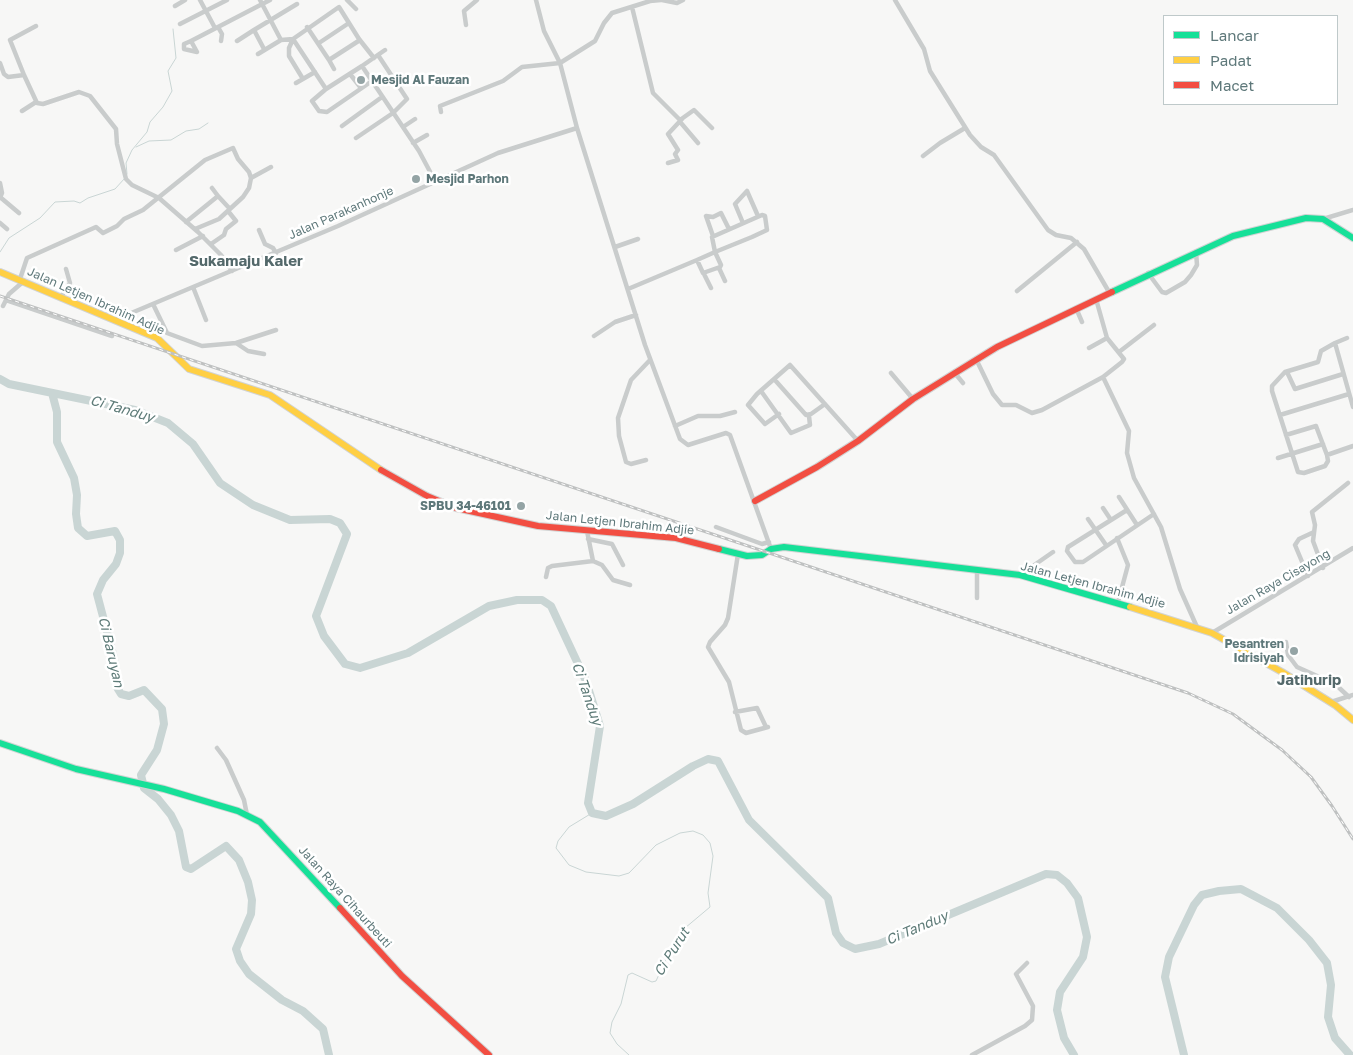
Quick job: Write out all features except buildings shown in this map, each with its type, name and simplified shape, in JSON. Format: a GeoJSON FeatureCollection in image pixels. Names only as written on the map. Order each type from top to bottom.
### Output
{"type":"FeatureCollection","features":[{"type":"Feature","properties":{"kind":"main road"},"geometry":{"type":"LineString","coordinates":[[755,501],[817,467],[858,441],[913,399],[976,359],[1148,273],[1233,236],[1296,220],[1323,219],[1353,238]]}},
{"type":"Feature","properties":{"kind":"main road","name":"Jalan Letjen Ibrahim Adjie"},"geometry":{"type":"LineString","coordinates":[[0,272],[61,296],[157,338],[189,369],[260,391],[279,400],[390,476],[427,496],[487,516],[538,526],[676,538],[753,557],[762,555],[770,545],[1020,576],[1118,602],[1212,633],[1330,702],[1353,720]]}},
{"type":"Feature","properties":{"kind":"main road","name":"Jalan Raya Cihaurbeuti"},"geometry":{"type":"LineString","coordinates":[[0,743],[76,768],[164,790],[247,815],[267,827],[356,928],[402,976],[489,1055]]}},
{"type":"Feature","properties":{"kind":"street"},"geometry":{"type":"LineString","coordinates":[[175,6],[185,0]]}},
{"type":"Feature","properties":{"kind":"street"},"geometry":{"type":"LineString","coordinates":[[200,0],[222,34],[221,41]]}},
{"type":"Feature","properties":{"kind":"street"},"geometry":{"type":"LineString","coordinates":[[180,24],[227,0]]}},
{"type":"Feature","properties":{"kind":"street"},"geometry":{"type":"LineString","coordinates":[[191,41],[261,2],[270,0]]}},
{"type":"Feature","properties":{"kind":"street"},"geometry":{"type":"LineString","coordinates":[[303,79],[289,56],[289,48],[293,39],[307,27],[347,0],[356,9]]}},
{"type":"Feature","properties":{"kind":"street"},"geometry":{"type":"LineString","coordinates":[[466,25],[464,11],[477,0]]}},
{"type":"Feature","properties":{"kind":"street"},"geometry":{"type":"LineString","coordinates":[[536,0],[544,31],[560,63],[577,128],[650,360],[680,439],[688,445],[726,433],[730,435],[770,545],[762,544],[716,527]]}},
{"type":"Feature","properties":{"kind":"street"},"geometry":{"type":"LineString","coordinates":[[440,110],[463,96],[503,82],[522,68],[560,63],[595,41],[604,23],[612,14],[661,0],[677,3],[683,0]]}},
{"type":"Feature","properties":{"kind":"street"},"geometry":{"type":"LineString","coordinates":[[895,0],[924,49],[930,71],[965,128],[978,144],[994,155],[1048,230],[1052,234],[1066,236],[1077,242],[1084,249],[1109,292]]}},
{"type":"Feature","properties":{"kind":"street"},"geometry":{"type":"LineString","coordinates":[[261,2],[281,40]]}},
{"type":"Feature","properties":{"kind":"street"},"geometry":{"type":"LineString","coordinates":[[237,41],[297,4]]}},
{"type":"Feature","properties":{"kind":"street"},"geometry":{"type":"LineString","coordinates":[[340,6],[360,40],[376,57],[407,98],[393,113],[356,138]]}},
{"type":"Feature","properties":{"kind":"street"},"geometry":{"type":"LineString","coordinates":[[632,7],[644,48],[652,90],[682,121],[698,143]]}},
{"type":"Feature","properties":{"kind":"street"},"geometry":{"type":"LineString","coordinates":[[319,43],[349,24]]}},
{"type":"Feature","properties":{"kind":"street"},"geometry":{"type":"LineString","coordinates":[[36,26],[10,40],[36,102]]}},
{"type":"Feature","properties":{"kind":"street"},"geometry":{"type":"LineString","coordinates":[[307,27],[334,69]]}},
{"type":"Feature","properties":{"kind":"street"},"geometry":{"type":"LineString","coordinates":[[254,30],[264,50]]}},
{"type":"Feature","properties":{"kind":"street"},"geometry":{"type":"LineString","coordinates":[[258,54],[281,40],[293,39]]}},
{"type":"Feature","properties":{"kind":"street"},"geometry":{"type":"LineString","coordinates":[[293,39],[326,89]]}},
{"type":"Feature","properties":{"kind":"street"},"geometry":{"type":"LineString","coordinates":[[329,60],[360,40]]}},
{"type":"Feature","properties":{"kind":"street"},"geometry":{"type":"LineString","coordinates":[[372,81],[325,112],[319,111],[312,100],[385,50]]}},
{"type":"Feature","properties":{"kind":"street"},"geometry":{"type":"LineString","coordinates":[[0,63],[4,74],[8,77],[24,75]]}},
{"type":"Feature","properties":{"kind":"street"},"geometry":{"type":"LineString","coordinates":[[362,66],[435,181]]}},
{"type":"Feature","properties":{"kind":"street"},"geometry":{"type":"LineString","coordinates":[[296,83],[315,72]]}},
{"type":"Feature","properties":{"kind":"street"},"geometry":{"type":"LineString","coordinates":[[350,74],[361,88]]}},
{"type":"Feature","properties":{"kind":"street"},"geometry":{"type":"LineString","coordinates":[[22,111],[36,102],[44,104],[79,92],[90,96],[116,129],[125,177],[132,185],[159,198],[203,236],[232,271]]}},
{"type":"Feature","properties":{"kind":"street"},"geometry":{"type":"LineString","coordinates":[[342,126],[382,97]]}},
{"type":"Feature","properties":{"kind":"street"},"geometry":{"type":"LineString","coordinates":[[668,163],[678,160],[675,154],[678,150],[668,134],[694,110],[712,128]]}},
{"type":"Feature","properties":{"kind":"street"},"geometry":{"type":"LineString","coordinates":[[403,128],[415,119]]}},
{"type":"Feature","properties":{"kind":"street","name":"Jalan Parakanhonje"},"geometry":{"type":"LineString","coordinates":[[115,320],[276,253],[498,153],[577,128]]}},
{"type":"Feature","properties":{"kind":"street"},"geometry":{"type":"LineString","coordinates":[[923,156],[965,128]]}},
{"type":"Feature","properties":{"kind":"street"},"geometry":{"type":"LineString","coordinates":[[413,144],[427,135]]}},
{"type":"Feature","properties":{"kind":"street"},"geometry":{"type":"LineString","coordinates":[[3,306],[12,291],[22,280],[27,258],[96,227],[103,233],[117,226],[124,219],[143,210],[159,198],[190,171],[230,147],[234,149],[238,159],[251,178]]}},
{"type":"Feature","properties":{"kind":"street"},"geometry":{"type":"LineString","coordinates":[[195,229],[219,219],[245,194],[251,178],[271,167]]}},
{"type":"Feature","properties":{"kind":"street"},"geometry":{"type":"LineString","coordinates":[[0,183],[0,198],[20,213]]}},
{"type":"Feature","properties":{"kind":"street"},"geometry":{"type":"LineString","coordinates":[[211,244],[224,235],[226,229],[238,221],[212,188]]}},
{"type":"Feature","properties":{"kind":"street"},"geometry":{"type":"LineString","coordinates":[[743,223],[735,204],[747,191],[758,216]]}},
{"type":"Feature","properties":{"kind":"street"},"geometry":{"type":"LineString","coordinates":[[186,222],[218,196]]}},
{"type":"Feature","properties":{"kind":"street"},"geometry":{"type":"LineString","coordinates":[[1323,219],[1353,210]]}},
{"type":"Feature","properties":{"kind":"street"},"geometry":{"type":"LineString","coordinates":[[725,281],[719,268],[721,265],[715,252],[713,236],[706,216],[713,217],[721,213],[729,229]]}},
{"type":"Feature","properties":{"kind":"street"},"geometry":{"type":"LineString","coordinates":[[628,289],[767,230],[765,216],[758,216],[713,236]]}},
{"type":"Feature","properties":{"kind":"street"},"geometry":{"type":"LineString","coordinates":[[0,224],[6,229]]}},
{"type":"Feature","properties":{"kind":"street"},"geometry":{"type":"LineString","coordinates":[[259,230],[265,244],[273,248],[276,253]]}},
{"type":"Feature","properties":{"kind":"street"},"geometry":{"type":"LineString","coordinates":[[176,250],[203,236]]}},
{"type":"Feature","properties":{"kind":"street"},"geometry":{"type":"LineString","coordinates":[[615,247],[638,239]]}},
{"type":"Feature","properties":{"kind":"street"},"geometry":{"type":"LineString","coordinates":[[1017,291],[1077,242]]}},
{"type":"Feature","properties":{"kind":"street"},"geometry":{"type":"LineString","coordinates":[[1148,273],[1162,292],[1166,293],[1185,282],[1191,275],[1197,265],[1196,252]]}},
{"type":"Feature","properties":{"kind":"street"},"geometry":{"type":"LineString","coordinates":[[697,260],[712,288]]}},
{"type":"Feature","properties":{"kind":"street"},"geometry":{"type":"LineString","coordinates":[[704,274],[719,268]]}},
{"type":"Feature","properties":{"kind":"street"},"geometry":{"type":"LineString","coordinates":[[61,296],[70,283],[66,269]]}},
{"type":"Feature","properties":{"kind":"street"},"geometry":{"type":"LineString","coordinates":[[193,287],[206,320]]}},
{"type":"Feature","properties":{"kind":"street"},"geometry":{"type":"LineString","coordinates":[[976,359],[993,394],[1002,405],[1016,405],[1032,413],[1042,410],[1103,377],[1124,361],[1107,338],[1096,299]]}},
{"type":"Feature","properties":{"kind":"street"},"geometry":{"type":"LineString","coordinates":[[6,300],[112,336]]}},
{"type":"Feature","properties":{"kind":"street"},"geometry":{"type":"LineString","coordinates":[[153,304],[163,328],[170,335],[202,346],[236,343],[276,330]]}},
{"type":"Feature","properties":{"kind":"street"},"geometry":{"type":"LineString","coordinates":[[1076,308],[1082,322]]}},
{"type":"Feature","properties":{"kind":"street"},"geometry":{"type":"LineString","coordinates":[[594,336],[614,323],[636,315]]}},
{"type":"Feature","properties":{"kind":"street"},"geometry":{"type":"LineString","coordinates":[[1119,352],[1154,325]]}},
{"type":"Feature","properties":{"kind":"street"},"geometry":{"type":"LineString","coordinates":[[1089,348],[1107,338]]}},
{"type":"Feature","properties":{"kind":"street"},"geometry":{"type":"LineString","coordinates":[[1286,435],[1316,426],[1323,444],[1327,465],[1301,474],[1295,467],[1272,391],[1275,383],[1287,372],[1318,362],[1320,351],[1347,338]]}},
{"type":"Feature","properties":{"kind":"street"},"geometry":{"type":"LineString","coordinates":[[236,343],[248,351],[264,354]]}},
{"type":"Feature","properties":{"kind":"street"},"geometry":{"type":"LineString","coordinates":[[1334,343],[1353,407]]}},
{"type":"Feature","properties":{"kind":"street"},"geometry":{"type":"LineString","coordinates":[[646,460],[631,464],[626,462],[619,436],[618,418],[631,380],[650,360]]}},
{"type":"Feature","properties":{"kind":"street"},"geometry":{"type":"LineString","coordinates":[[779,414],[765,424],[748,405],[790,365],[858,441]]}},
{"type":"Feature","properties":{"kind":"street"},"geometry":{"type":"LineString","coordinates":[[891,372],[913,399]]}},
{"type":"Feature","properties":{"kind":"street"},"geometry":{"type":"LineString","coordinates":[[954,372],[963,383]]}},
{"type":"Feature","properties":{"kind":"street"},"geometry":{"type":"LineString","coordinates":[[1287,372],[1294,389],[1343,374]]}},
{"type":"Feature","properties":{"kind":"street"},"geometry":{"type":"LineString","coordinates":[[1103,377],[1129,431],[1128,453],[1134,478],[1161,528],[1180,589],[1197,627]]}},
{"type":"Feature","properties":{"kind":"street"},"geometry":{"type":"LineString","coordinates":[[761,391],[793,433],[810,425],[809,416],[774,379]]}},
{"type":"Feature","properties":{"kind":"street"},"geometry":{"type":"LineString","coordinates":[[1280,415],[1349,394]]}},
{"type":"Feature","properties":{"kind":"street"},"geometry":{"type":"LineString","coordinates":[[809,416],[825,404]]}},
{"type":"Feature","properties":{"kind":"street"},"geometry":{"type":"LineString","coordinates":[[675,426],[698,416],[720,416],[735,412]]}},
{"type":"Feature","properties":{"kind":"street"},"geometry":{"type":"LineString","coordinates":[[1278,458],[1323,444]]}},
{"type":"Feature","properties":{"kind":"street"},"geometry":{"type":"LineString","coordinates":[[1326,455],[1353,446]]}},
{"type":"Feature","properties":{"kind":"street"},"geometry":{"type":"LineString","coordinates":[[1323,568],[1314,546],[1313,510],[1348,484]]}},
{"type":"Feature","properties":{"kind":"street"},"geometry":{"type":"LineString","coordinates":[[1119,497],[1137,525]]}},
{"type":"Feature","properties":{"kind":"street"},"geometry":{"type":"LineString","coordinates":[[1103,508],[1111,520]]}},
{"type":"Feature","properties":{"kind":"street"},"geometry":{"type":"LineString","coordinates":[[1127,510],[1067,548],[1075,562],[1083,562],[1154,514]]}},
{"type":"Feature","properties":{"kind":"street"},"geometry":{"type":"LineString","coordinates":[[1088,518],[1106,545]]}},
{"type":"Feature","properties":{"kind":"street"},"geometry":{"type":"LineString","coordinates":[[587,531],[593,561]]}},
{"type":"Feature","properties":{"kind":"street"},"geometry":{"type":"LineString","coordinates":[[1308,576],[1295,545],[1299,539],[1314,532]]}},
{"type":"Feature","properties":{"kind":"street"},"geometry":{"type":"LineString","coordinates":[[1117,538],[1128,564],[1118,602]]}},
{"type":"Feature","properties":{"kind":"street"},"geometry":{"type":"LineString","coordinates":[[588,539],[612,544],[623,565]]}},
{"type":"Feature","properties":{"kind":"street","name":"Jalan Raya Cisayong"},"geometry":{"type":"LineString","coordinates":[[1212,633],[1323,568],[1353,548]]}},
{"type":"Feature","properties":{"kind":"street"},"geometry":{"type":"LineString","coordinates":[[1020,576],[1053,552]]}},
{"type":"Feature","properties":{"kind":"street"},"geometry":{"type":"LineString","coordinates":[[735,712],[756,708],[767,727],[743,732],[735,712],[729,682],[708,647],[710,642],[725,626],[728,618],[738,554]]}},
{"type":"Feature","properties":{"kind":"street"},"geometry":{"type":"LineString","coordinates":[[546,577],[548,568],[552,566],[593,561],[602,565],[613,580],[630,585]]}},
{"type":"Feature","properties":{"kind":"street"},"geometry":{"type":"LineString","coordinates":[[977,570],[977,598]]}},
{"type":"Feature","properties":{"kind":"street"},"geometry":{"type":"LineString","coordinates":[[1286,642],[1288,655],[1297,667],[1335,684],[1351,696]]}},
{"type":"Feature","properties":{"kind":"street"},"geometry":{"type":"LineString","coordinates":[[1330,702],[1351,696]]}},
{"type":"Feature","properties":{"kind":"street"},"geometry":{"type":"LineString","coordinates":[[217,748],[226,760],[244,800],[247,815]]}},
{"type":"Feature","properties":{"kind":"street"},"geometry":{"type":"LineString","coordinates":[[972,1055],[1025,1026],[1032,1020],[1033,1006],[1016,974],[1027,964]]}},
{"type":"Feature","properties":{"kind":"waterway"},"geometry":{"type":"LineString","coordinates":[[127,174],[126,163],[132,150],[147,132],[150,122],[163,107],[172,91],[168,71],[176,58],[173,29]]}},
{"type":"Feature","properties":{"kind":"waterway"},"geometry":{"type":"LineString","coordinates":[[136,147],[149,141],[171,140],[186,131],[199,129],[208,123]]}},
{"type":"Feature","properties":{"kind":"waterway"},"geometry":{"type":"LineString","coordinates":[[0,252],[9,238],[40,218],[55,202],[74,201],[80,203],[88,198],[115,189],[125,178]]}},
{"type":"Feature","properties":{"kind":"waterway","name":"Ci Tanduy"},"geometry":{"type":"LineString","coordinates":[[0,379],[9,384],[135,410],[168,423],[193,444],[220,483],[253,505],[290,520],[330,519],[340,523],[347,534],[316,616],[324,636],[345,664],[360,668],[408,653],[489,606],[517,600],[542,600],[551,606],[586,681],[600,726],[588,803],[592,813],[606,816],[633,804],[693,766],[708,759],[718,761],[749,820],[828,898],[836,933],[843,943],[855,949],[879,944],[1046,874],[1057,875],[1067,883],[1078,898],[1087,937],[1083,957],[1060,992],[1057,1010],[1064,1038],[1074,1055]]}},
{"type":"Feature","properties":{"kind":"waterway","name":"Ci Baruyan"},"geometry":{"type":"LineString","coordinates":[[52,393],[57,412],[57,442],[74,478],[77,495],[76,514],[78,528],[87,536],[115,531],[120,540],[120,553],[116,564],[103,580],[97,594],[114,658],[116,686],[121,694],[129,696],[144,690],[162,709],[164,724],[157,750],[141,775],[144,788],[158,799],[171,815],[179,831],[186,867],[191,869],[226,846],[239,860],[248,882],[252,900],[251,914],[236,949],[240,961],[249,974],[282,1000],[303,1011],[323,1029],[329,1055]]}},
{"type":"Feature","properties":{"kind":"waterway","name":"Ci Purut"},"geometry":{"type":"LineString","coordinates":[[592,813],[569,827],[558,841],[556,848],[569,865],[586,872],[619,876],[629,873],[656,845],[680,833],[693,831],[703,835],[710,843],[713,856],[708,893],[710,907],[685,928],[672,947],[656,981],[652,982],[632,973],[628,975],[621,1004],[612,1022],[610,1033],[617,1044],[629,1055]]}},
{"type":"Feature","properties":{"kind":"waterway","name":"Ci Tanduy"},"geometry":{"type":"LineString","coordinates":[[1184,1055],[1165,977],[1169,957],[1194,905],[1202,895],[1241,889],[1277,908],[1309,940],[1327,963],[1331,985],[1328,1017],[1335,1038],[1350,1055]]}},
{"type":"Feature","properties":{"kind":"railway"},"geometry":{"type":"LineString","coordinates":[[0,296],[1188,693],[1233,714],[1282,750],[1311,777],[1353,839]]}},
{"type":"Feature","properties":{"kind":"traffic: fast"},"geometry":{"type":"LineString","coordinates":[[1112,292],[1233,236],[1306,218],[1323,219],[1353,238]]}},
{"type":"Feature","properties":{"kind":"traffic: fast"},"geometry":{"type":"LineString","coordinates":[[719,549],[747,556],[762,555],[771,549],[784,547],[1020,575],[1130,607]]}},
{"type":"Feature","properties":{"kind":"traffic: fast"},"geometry":{"type":"LineString","coordinates":[[0,743],[76,769],[164,789],[238,811],[260,822],[340,908]]}},
{"type":"Feature","properties":{"kind":"traffic: slow"},"geometry":{"type":"LineString","coordinates":[[0,272],[157,338],[189,369],[270,395],[381,470]]}},
{"type":"Feature","properties":{"kind":"traffic: slow"},"geometry":{"type":"LineString","coordinates":[[1130,607],[1212,633],[1282,672],[1335,705],[1353,720]]}},
{"type":"Feature","properties":{"kind":"traffic: jam"},"geometry":{"type":"LineString","coordinates":[[755,501],[817,467],[858,441],[913,399],[997,347],[1112,292]]}},
{"type":"Feature","properties":{"kind":"traffic: jam"},"geometry":{"type":"LineString","coordinates":[[381,470],[427,496],[456,508],[538,526],[676,538],[719,549]]}},
{"type":"Feature","properties":{"kind":"traffic: jam"},"geometry":{"type":"LineString","coordinates":[[340,908],[402,976],[489,1055]]}},
{"type":"Feature","properties":{"kind":"place","name":"Mesjid Al Fauzan"},"geometry":{"type":"Point","coordinates":[361,80]}},
{"type":"Feature","properties":{"kind":"place","name":"Mesjid Parhon"},"geometry":{"type":"Point","coordinates":[416,179]}},
{"type":"Feature","properties":{"kind":"place","name":"SPBU 34-46101"},"geometry":{"type":"Point","coordinates":[521,506]}},
{"type":"Feature","properties":{"kind":"place","name":"Pesantren Idrisiyah"},"geometry":{"type":"Point","coordinates":[1294,651]}},
{"type":"Feature","properties":{"kind":"district","name":"Sukamaju Kaler"},"geometry":{"type":"Point","coordinates":[246,261]}},
{"type":"Feature","properties":{"kind":"district","name":"Jatihurip"},"geometry":{"type":"Point","coordinates":[1309,680]}}]}
